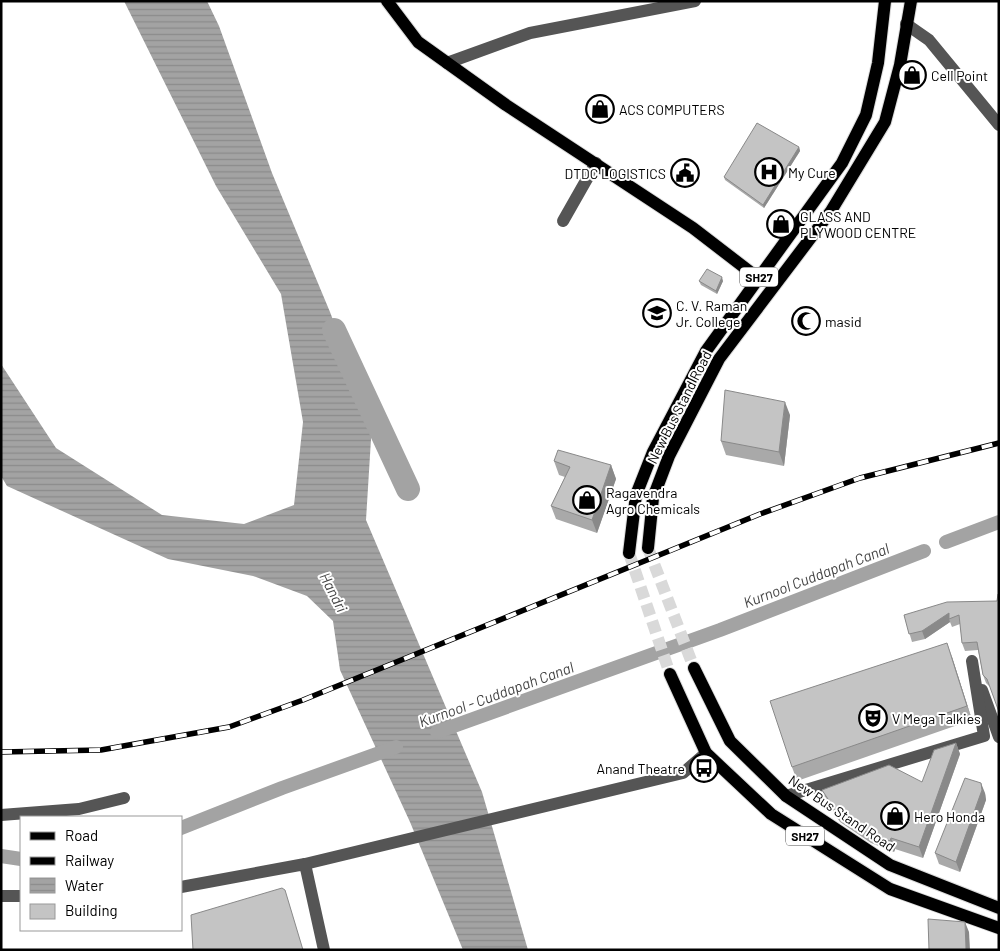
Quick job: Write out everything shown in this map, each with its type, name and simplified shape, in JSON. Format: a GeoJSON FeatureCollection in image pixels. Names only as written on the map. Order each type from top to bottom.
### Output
{"type":"FeatureCollection","features":[{"type":"Feature","properties":{"kind":"main road","name":"New Bus Stand Road"},"geometry":{"type":"LineString","coordinates":[[628,553],[636,495],[653,452],[706,352],[842,163],[866,115],[878,63],[885,1]]}},
{"type":"Feature","properties":{"kind":"main road","name":"New Bus Stand Road"},"geometry":{"type":"LineString","coordinates":[[648,548],[653,498],[669,456],[719,359],[831,211],[885,122],[900,65],[911,1]]}},
{"type":"Feature","properties":{"kind":"main road"},"geometry":{"type":"LineString","coordinates":[[391,3],[418,42],[506,105],[693,228],[758,278]]}},
{"type":"Feature","properties":{"kind":"main road","name":"New Bus Stand Road"},"geometry":{"type":"LineString","coordinates":[[694,668],[730,741],[786,796],[890,865],[999,908]]}},
{"type":"Feature","properties":{"kind":"main road","name":"SH27"},"geometry":{"type":"LineString","coordinates":[[670,674],[706,753],[771,814],[890,889],[999,928]]}},
{"type":"Feature","properties":{"kind":"street"},"geometry":{"type":"LineString","coordinates":[[447,62],[530,33],[695,1]]}},
{"type":"Feature","properties":{"kind":"street"},"geometry":{"type":"LineString","coordinates":[[906,24],[930,40],[999,125]]}},
{"type":"Feature","properties":{"kind":"street"},"geometry":{"type":"LineString","coordinates":[[563,221],[596,164]]}},
{"type":"Feature","properties":{"kind":"street"},"geometry":{"type":"LineString","coordinates":[[758,278],[771,291]]}},
{"type":"Feature","properties":{"kind":"street"},"geometry":{"type":"LineString","coordinates":[[786,796],[984,736],[972,661],[999,737]]}},
{"type":"Feature","properties":{"kind":"street"},"geometry":{"type":"LineString","coordinates":[[182,887],[305,864],[683,773],[706,753]]}},
{"type":"Feature","properties":{"kind":"street"},"geometry":{"type":"LineString","coordinates":[[1,815],[80,809],[124,798]]}},
{"type":"Feature","properties":{"kind":"street"},"geometry":{"type":"LineString","coordinates":[[305,864],[324,950]]}},
{"type":"Feature","properties":{"kind":"street"},"geometry":{"type":"LineString","coordinates":[[1,896],[20,896]]}},
{"type":"Feature","properties":{"kind":"water","name":"Handri"},"geometry":{"type":"Polygon","coordinates":[[[124,1],[207,1],[219,26],[272,173],[330,312],[372,423],[366,520],[482,792],[528,950],[463,950],[410,822],[340,670],[333,621],[307,596],[253,576],[168,559],[7,486],[1,476],[1,364],[56,448],[162,515],[244,524],[294,505],[303,422],[281,294],[216,186],[124,1]]]}},
{"type":"Feature","properties":{"kind":"building"},"geometry":{"type":"Polygon","coordinates":[[[757,123],[799,147],[763,205],[724,177],[757,123]]]}},
{"type":"Feature","properties":{"kind":"building"},"geometry":{"type":"Polygon","coordinates":[[[707,269],[722,277],[716,291],[699,281],[707,269]]]}},
{"type":"Feature","properties":{"kind":"building"},"geometry":{"type":"Polygon","coordinates":[[[725,390],[785,402],[779,452],[721,441],[725,390]]]}},
{"type":"Feature","properties":{"kind":"building","name":"Ragavendra Agro Chemicals"},"geometry":{"type":"Polygon","coordinates":[[[558,450],[611,465],[592,520],[551,506],[570,467],[554,461],[558,450]]]}},
{"type":"Feature","properties":{"kind":"building"},"geometry":{"type":"Polygon","coordinates":[[[998,594],[999,712],[987,679],[983,675],[977,642],[962,643],[959,615],[949,619],[949,613],[922,631],[909,634],[904,615],[947,602],[997,601],[998,594]]]}},
{"type":"Feature","properties":{"kind":"building","name":"V Mega Talkies"},"geometry":{"type":"Polygon","coordinates":[[[947,643],[967,706],[792,767],[770,701],[947,643]]]}},
{"type":"Feature","properties":{"kind":"building"},"geometry":{"type":"Polygon","coordinates":[[[956,743],[919,847],[891,838],[890,841],[867,832],[836,811],[822,790],[889,765],[922,782],[934,750],[956,743]]]}},
{"type":"Feature","properties":{"kind":"building"},"geometry":{"type":"Polygon","coordinates":[[[965,778],[981,783],[982,790],[956,862],[935,853],[965,778]]]}},
{"type":"Feature","properties":{"kind":"building"},"geometry":{"type":"Polygon","coordinates":[[[282,888],[285,890],[303,950],[193,950],[191,915],[282,888]]]}},
{"type":"Feature","properties":{"kind":"building"},"geometry":{"type":"Polygon","coordinates":[[[928,919],[965,922],[966,950],[929,950],[928,919]]]}},
{"type":"Feature","properties":{"kind":"waterway"},"geometry":{"type":"LineString","coordinates":[[334,330],[408,489]]}},
{"type":"Feature","properties":{"kind":"waterway","name":"Kurnool Cuddapah Canal"},"geometry":{"type":"LineString","coordinates":[[946,542],[999,522]]}},
{"type":"Feature","properties":{"kind":"waterway","name":"Kurnool - Cuddapah Canal"},"geometry":{"type":"LineString","coordinates":[[437,732],[720,630],[924,551]]}},
{"type":"Feature","properties":{"kind":"waterway","name":"Kurnool - Cuddapah Canal"},"geometry":{"type":"LineString","coordinates":[[182,828],[282,788],[396,747]]}},
{"type":"Feature","properties":{"kind":"waterway"},"geometry":{"type":"LineString","coordinates":[[1,856],[20,859]]}},
{"type":"Feature","properties":{"kind":"tunnel"},"geometry":{"type":"LineString","coordinates":[[648,548],[694,668]]}},
{"type":"Feature","properties":{"kind":"tunnel"},"geometry":{"type":"LineString","coordinates":[[629,553],[670,674]]}},
{"type":"Feature","properties":{"kind":"railway"},"geometry":{"type":"LineString","coordinates":[[1,752],[101,750],[229,727],[303,700],[760,514],[860,478],[999,443]]}},
{"type":"Feature","properties":{"kind":"place","name":"Cell Point"},"geometry":{"type":"Point","coordinates":[912,75]}},
{"type":"Feature","properties":{"kind":"place","name":"ACS COMPUTERS"},"geometry":{"type":"Point","coordinates":[600,109]}},
{"type":"Feature","properties":{"kind":"place","name":"My Cure"},"geometry":{"type":"Point","coordinates":[769,172]}},
{"type":"Feature","properties":{"kind":"place","name":"DTDC LOGISTICS"},"geometry":{"type":"Point","coordinates":[685,173]}},
{"type":"Feature","properties":{"kind":"place","name":"GLASS AND PLYWOOD CENTRE"},"geometry":{"type":"Point","coordinates":[781,224]}},
{"type":"Feature","properties":{"kind":"place","name":"C. V. Raman Jr. College"},"geometry":{"type":"Point","coordinates":[657,313]}},
{"type":"Feature","properties":{"kind":"place","name":"masid"},"geometry":{"type":"Point","coordinates":[806,321]}},
{"type":"Feature","properties":{"kind":"place","name":"Ragavendra Agro Chemicals"},"geometry":{"type":"Point","coordinates":[587,500]}},
{"type":"Feature","properties":{"kind":"place","name":"V Mega Talkies"},"geometry":{"type":"Point","coordinates":[873,718]}},
{"type":"Feature","properties":{"kind":"place","name":"Anand Theatre"},"geometry":{"type":"Point","coordinates":[704,768]}},
{"type":"Feature","properties":{"kind":"place","name":"Hero Honda"},"geometry":{"type":"Point","coordinates":[895,816]}}]}
